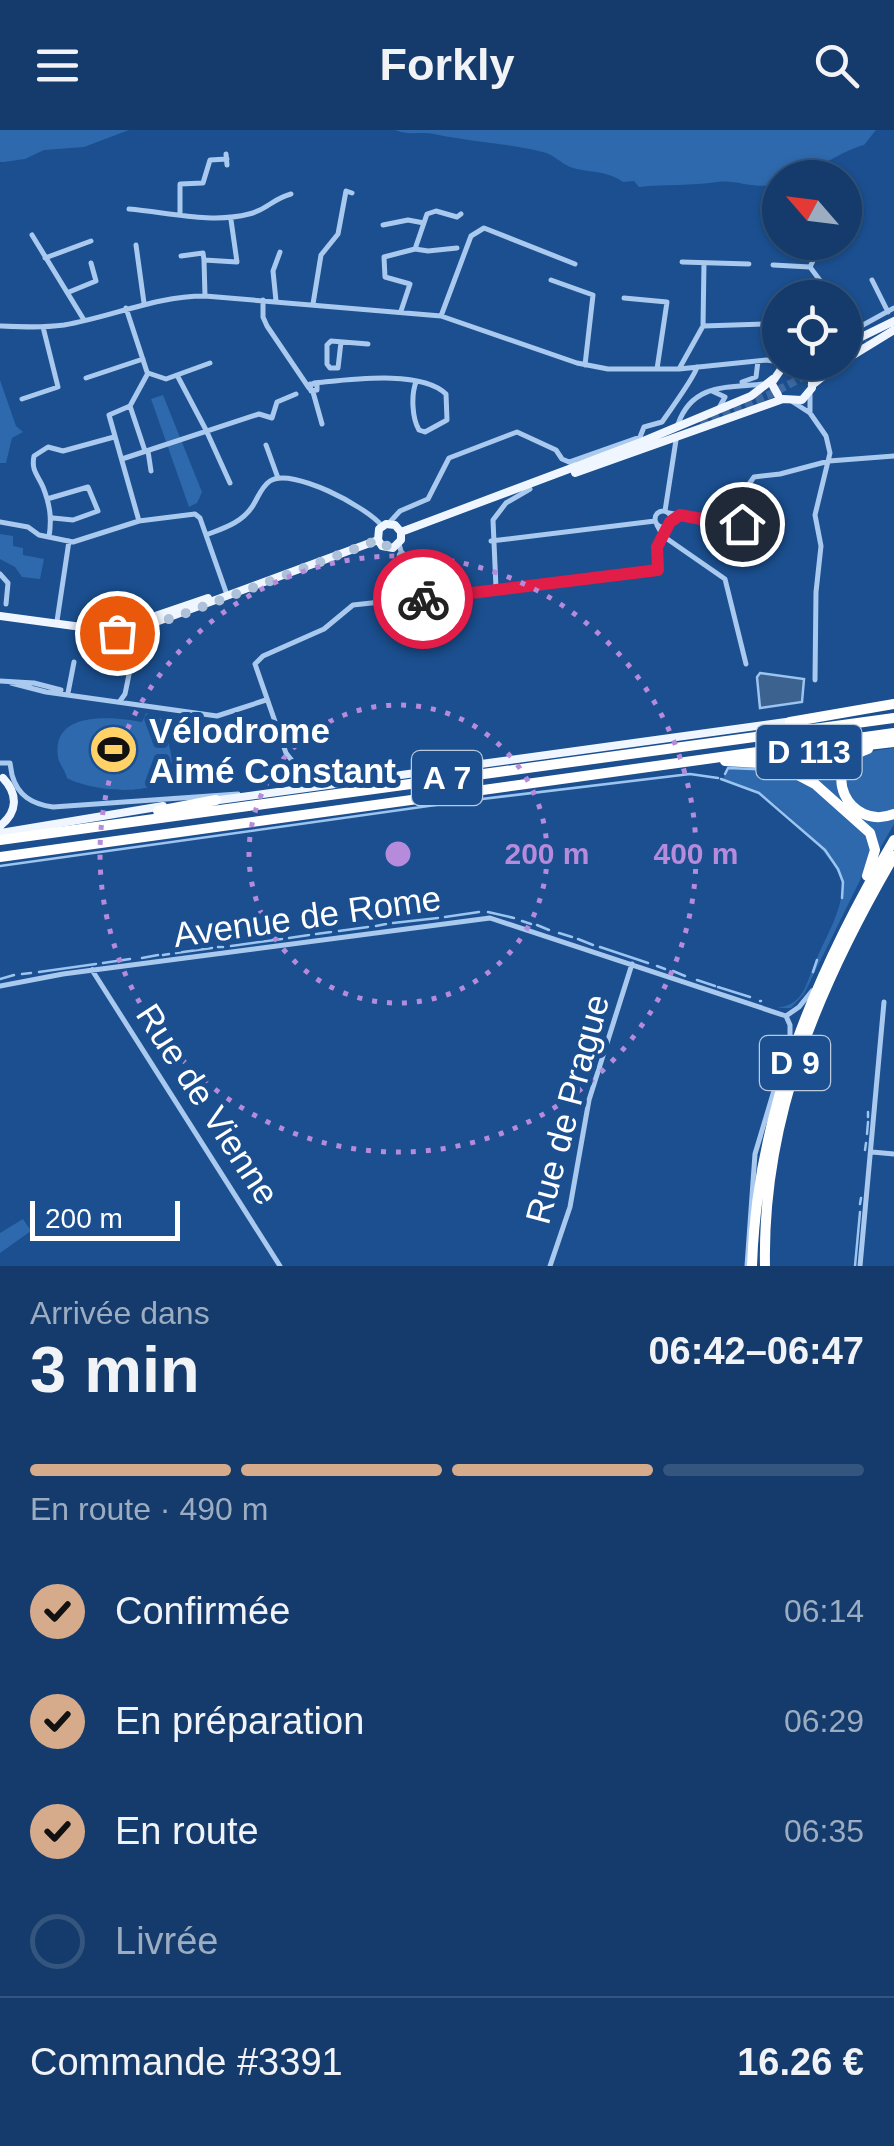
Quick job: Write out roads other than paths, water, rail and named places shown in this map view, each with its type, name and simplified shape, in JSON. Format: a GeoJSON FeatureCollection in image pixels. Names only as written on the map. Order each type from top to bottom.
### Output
{"type":"FeatureCollection","features":[{"type":"Feature","properties":{"kind":"highway"},"geometry":{"type":"LineString","coordinates":[[790,722],[894,706]]}},
{"type":"Feature","properties":{"kind":"highway","name":"A 7"},"geometry":{"type":"LineString","coordinates":[[2,834],[894,718]]}},
{"type":"Feature","properties":{"kind":"highway","name":"A 7"},"geometry":{"type":"LineString","coordinates":[[0,856],[894,732]]}},
{"type":"Feature","properties":{"kind":"highway"},"geometry":{"type":"LineString","coordinates":[[894,743],[854,755],[842,772],[841,785],[846,800],[857,810],[875,818],[894,814]]}},
{"type":"Feature","properties":{"kind":"highway","name":"D 113"},"geometry":{"type":"LineString","coordinates":[[613,770],[894,743]]}},
{"type":"Feature","properties":{"kind":"highway","name":"D 9"},"geometry":{"type":"LineString","coordinates":[[725,761],[772,764],[794,771],[866,828],[875,850],[856,905]]}},
{"type":"Feature","properties":{"kind":"highway"},"geometry":{"type":"LineString","coordinates":[[2,834],[216,800]]}},
{"type":"Feature","properties":{"kind":"highway","name":"D 9"},"geometry":{"type":"LineString","coordinates":[[765,1189],[779,1090],[816,986],[894,840]]}},
{"type":"Feature","properties":{"kind":"highway","name":"D 9"},"geometry":{"type":"LineString","coordinates":[[765,1189],[798,1053],[844,947],[894,856]]}},
{"type":"Feature","properties":{"kind":"highway"},"geometry":{"type":"LineString","coordinates":[[844,947],[894,867]]}},
{"type":"Feature","properties":{"kind":"highway"},"geometry":{"type":"LineString","coordinates":[[759,1266],[765,1189]]}},
{"type":"Feature","properties":{"kind":"highway"},"geometry":{"type":"LineString","coordinates":[[759,1266],[765,1189]]}},
{"type":"Feature","properties":{"kind":"main road"},"geometry":{"type":"LineString","coordinates":[[862,339],[894,325]]}},
{"type":"Feature","properties":{"kind":"main road"},"geometry":{"type":"LineString","coordinates":[[862,348],[894,325]]}},
{"type":"Feature","properties":{"kind":"main road"},"geometry":{"type":"LineString","coordinates":[[2,611],[110,633],[129,630],[378,540],[392,525],[564,473],[751,396],[772,380],[784,399]]}},
{"type":"Feature","properties":{"kind":"main road"},"geometry":{"type":"LineString","coordinates":[[810,380],[811,386]]}},
{"type":"Feature","properties":{"kind":"main road"},"geometry":{"type":"LineString","coordinates":[[530,490],[585,463],[623,454],[784,399],[802,400],[819,380]]}},
{"type":"Feature","properties":{"kind":"main road"},"geometry":{"type":"LineString","coordinates":[[623,454],[700,422],[642,439]]}},
{"type":"Feature","properties":{"kind":"main road"},"geometry":{"type":"LineString","coordinates":[[378,540],[382,546],[398,548],[392,525]]}},
{"type":"Feature","properties":{"kind":"main road"},"geometry":{"type":"LineString","coordinates":[[2,611],[129,630],[279,576]]}},
{"type":"Feature","properties":{"kind":"main road","name":"D 113"},"geometry":{"type":"LineString","coordinates":[[216,800],[790,722]]}},
{"type":"Feature","properties":{"kind":"main road"},"geometry":{"type":"LineString","coordinates":[[2,834],[14,804],[13,790],[5,776]]}},
{"type":"Feature","properties":{"kind":"street"},"geometry":{"type":"LineString","coordinates":[[171,183],[203,183],[210,160],[227,160]]}},
{"type":"Feature","properties":{"kind":"street"},"geometry":{"type":"LineString","coordinates":[[180,184],[180,214]]}},
{"type":"Feature","properties":{"kind":"street"},"geometry":{"type":"LineString","coordinates":[[312,304],[321,255],[338,234],[346,191],[352,192]]}},
{"type":"Feature","properties":{"kind":"street"},"geometry":{"type":"LineString","coordinates":[[129,208],[231,218],[255,213],[265,209],[274,198],[292,194]]}},
{"type":"Feature","properties":{"kind":"street"},"geometry":{"type":"LineString","coordinates":[[415,249],[427,214],[461,214]]}},
{"type":"Feature","properties":{"kind":"street"},"geometry":{"type":"LineString","coordinates":[[231,218],[237,262]]}},
{"type":"Feature","properties":{"kind":"street"},"geometry":{"type":"LineString","coordinates":[[383,225],[408,220],[424,223]]}},
{"type":"Feature","properties":{"kind":"street"},"geometry":{"type":"LineString","coordinates":[[441,316],[471,236],[484,228],[575,264]]}},
{"type":"Feature","properties":{"kind":"street"},"geometry":{"type":"LineString","coordinates":[[32,234],[84,320]]}},
{"type":"Feature","properties":{"kind":"street"},"geometry":{"type":"LineString","coordinates":[[45,258],[91,241]]}},
{"type":"Feature","properties":{"kind":"street"},"geometry":{"type":"LineString","coordinates":[[136,245],[144,303]]}},
{"type":"Feature","properties":{"kind":"street"},"geometry":{"type":"LineString","coordinates":[[401,311],[410,284],[384,277],[384,257],[415,249],[428,252],[457,248]]}},
{"type":"Feature","properties":{"kind":"street"},"geometry":{"type":"LineString","coordinates":[[276,301],[273,264],[280,252]]}},
{"type":"Feature","properties":{"kind":"street"},"geometry":{"type":"LineString","coordinates":[[181,256],[203,253],[204,296]]}},
{"type":"Feature","properties":{"kind":"street"},"geometry":{"type":"LineString","coordinates":[[204,260],[249,264]]}},
{"type":"Feature","properties":{"kind":"street"},"geometry":{"type":"LineString","coordinates":[[810,267],[813,260]]}},
{"type":"Feature","properties":{"kind":"street"},"geometry":{"type":"LineString","coordinates":[[682,262],[749,264]]}},
{"type":"Feature","properties":{"kind":"street"},"geometry":{"type":"LineString","coordinates":[[70,292],[96,281],[91,263]]}},
{"type":"Feature","properties":{"kind":"street"},"geometry":{"type":"LineString","coordinates":[[679,369],[703,326],[704,263]]}},
{"type":"Feature","properties":{"kind":"street"},"geometry":{"type":"LineString","coordinates":[[772,265],[810,267]]}},
{"type":"Feature","properties":{"kind":"street"},"geometry":{"type":"LineString","coordinates":[[810,267],[820,280]]}},
{"type":"Feature","properties":{"kind":"street"},"geometry":{"type":"LineString","coordinates":[[550,280],[593,296],[586,365]]}},
{"type":"Feature","properties":{"kind":"street"},"geometry":{"type":"LineString","coordinates":[[862,326],[891,310],[872,280]]}},
{"type":"Feature","properties":{"kind":"street"},"geometry":{"type":"LineString","coordinates":[[0,326],[43,327],[165,298],[204,296],[441,316],[608,369],[679,369],[762,360]]}},
{"type":"Feature","properties":{"kind":"street"},"geometry":{"type":"LineString","coordinates":[[624,298],[667,302],[658,369]]}},
{"type":"Feature","properties":{"kind":"street"},"geometry":{"type":"LineString","coordinates":[[262,300],[263,317],[300,376],[313,387],[322,424]]}},
{"type":"Feature","properties":{"kind":"street"},"geometry":{"type":"LineString","coordinates":[[126,308],[148,373],[166,380],[210,362]]}},
{"type":"Feature","properties":{"kind":"street"},"geometry":{"type":"LineString","coordinates":[[703,326],[762,324]]}},
{"type":"Feature","properties":{"kind":"street"},"geometry":{"type":"LineString","coordinates":[[22,400],[58,387],[43,327]]}},
{"type":"Feature","properties":{"kind":"street"},"geometry":{"type":"LineString","coordinates":[[338,368],[328,366],[330,341],[368,344]]}},
{"type":"Feature","properties":{"kind":"street"},"geometry":{"type":"LineString","coordinates":[[340,378],[341,342]]}},
{"type":"Feature","properties":{"kind":"street"},"geometry":{"type":"LineString","coordinates":[[86,378],[142,358]]}},
{"type":"Feature","properties":{"kind":"street"},"geometry":{"type":"LineString","coordinates":[[678,424],[690,403],[708,391],[756,378],[758,361]]}},
{"type":"Feature","properties":{"kind":"street"},"geometry":{"type":"LineString","coordinates":[[642,439],[644,427],[665,419],[697,367]]}},
{"type":"Feature","properties":{"kind":"street"},"geometry":{"type":"LineString","coordinates":[[139,521],[110,412],[130,406],[148,373]]}},
{"type":"Feature","properties":{"kind":"street"},"geometry":{"type":"LineString","coordinates":[[176,375],[230,483]]}},
{"type":"Feature","properties":{"kind":"street"},"geometry":{"type":"LineString","coordinates":[[313,387],[340,378],[416,382],[440,388],[446,394],[448,420],[425,432],[418,430],[415,423],[416,382]]}},
{"type":"Feature","properties":{"kind":"street"},"geometry":{"type":"LineString","coordinates":[[736,384],[772,380]]}},
{"type":"Feature","properties":{"kind":"street"},"geometry":{"type":"LineString","coordinates":[[810,413],[811,386]]}},
{"type":"Feature","properties":{"kind":"street"},"geometry":{"type":"LineString","coordinates":[[708,391],[724,396],[716,411]]}},
{"type":"Feature","properties":{"kind":"street"},"geometry":{"type":"LineString","coordinates":[[272,418],[277,402],[296,394]]}},
{"type":"Feature","properties":{"kind":"street"},"geometry":{"type":"LineString","coordinates":[[784,399],[810,413],[826,436],[829,461],[815,515],[821,546],[815,680]]}},
{"type":"Feature","properties":{"kind":"street"},"geometry":{"type":"LineString","coordinates":[[130,406],[151,471]]}},
{"type":"Feature","properties":{"kind":"street"},"geometry":{"type":"LineString","coordinates":[[122,459],[258,414],[281,421]]}},
{"type":"Feature","properties":{"kind":"street"},"geometry":{"type":"LineString","coordinates":[[206,534],[240,520],[264,486],[278,478],[301,480],[392,525],[400,511],[428,499],[449,458],[517,432],[556,450],[565,461],[564,473]]}},
{"type":"Feature","properties":{"kind":"street"},"geometry":{"type":"LineString","coordinates":[[49,537],[52,518],[32,462],[38,452],[48,447],[63,452],[114,437]]}},
{"type":"Feature","properties":{"kind":"street"},"geometry":{"type":"LineString","coordinates":[[676,440],[668,529],[673,541],[724,579],[746,664]]}},
{"type":"Feature","properties":{"kind":"street"},"geometry":{"type":"LineString","coordinates":[[266,445],[278,478]]}},
{"type":"Feature","properties":{"kind":"street"},"geometry":{"type":"LineString","coordinates":[[656,523],[656,514],[667,512],[738,526],[742,524],[749,484],[754,477],[829,461],[894,456]]}},
{"type":"Feature","properties":{"kind":"street"},"geometry":{"type":"LineString","coordinates":[[565,461],[585,463]]}},
{"type":"Feature","properties":{"kind":"street"},"geometry":{"type":"LineString","coordinates":[[47,500],[88,487],[98,511],[72,520],[52,518]]}},
{"type":"Feature","properties":{"kind":"street"},"geometry":{"type":"LineString","coordinates":[[493,589],[497,584],[491,526],[506,503],[530,490]]}},
{"type":"Feature","properties":{"kind":"street"},"geometry":{"type":"LineString","coordinates":[[0,522],[69,541],[139,521],[198,515],[226,592]]}},
{"type":"Feature","properties":{"kind":"street"},"geometry":{"type":"LineString","coordinates":[[390,602],[402,594],[425,598],[658,570],[657,547],[680,515]]}},
{"type":"Feature","properties":{"kind":"street"},"geometry":{"type":"LineString","coordinates":[[491,541],[656,523],[668,529]]}},
{"type":"Feature","properties":{"kind":"street"},"geometry":{"type":"LineString","coordinates":[[491,526],[498,537],[505,539]]}},
{"type":"Feature","properties":{"kind":"street"},"geometry":{"type":"LineString","coordinates":[[57,621],[69,541]]}},
{"type":"Feature","properties":{"kind":"street"},"geometry":{"type":"LineString","coordinates":[[398,548],[415,596]]}},
{"type":"Feature","properties":{"kind":"street"},"geometry":{"type":"LineString","coordinates":[[0,574],[8,583],[2,611]]}},
{"type":"Feature","properties":{"kind":"street"},"geometry":{"type":"LineString","coordinates":[[408,582],[402,602],[409,607]]}},
{"type":"Feature","properties":{"kind":"street"},"geometry":{"type":"LineString","coordinates":[[409,607],[415,596]]}},
{"type":"Feature","properties":{"kind":"street"},"geometry":{"type":"LineString","coordinates":[[409,607],[390,602],[353,605],[328,626],[256,660],[255,668],[286,752],[303,770],[312,773],[358,768],[386,773],[457,767]]}},
{"type":"Feature","properties":{"kind":"street"},"geometry":{"type":"LineString","coordinates":[[129,630],[134,647]]}},
{"type":"Feature","properties":{"kind":"street"},"geometry":{"type":"LineString","coordinates":[[120,701],[132,660]]}},
{"type":"Feature","properties":{"kind":"street"},"geometry":{"type":"LineString","coordinates":[[68,693],[74,662]]}},
{"type":"Feature","properties":{"kind":"street"},"geometry":{"type":"LineString","coordinates":[[4,682],[34,683],[68,693],[219,716],[266,700]]}},
{"type":"Feature","properties":{"kind":"street"},"geometry":{"type":"LineString","coordinates":[[0,754],[3,762],[12,765],[5,776],[22,795],[41,805],[279,791]]}},
{"type":"Feature","properties":{"kind":"street","name":"Avenue de Rome"},"geometry":{"type":"LineString","coordinates":[[0,986],[478,918],[504,920],[786,1016]]}},
{"type":"Feature","properties":{"kind":"street","name":"Rue de Prague"},"geometry":{"type":"LineString","coordinates":[[550,1266],[570,1207],[589,1100],[632,964]]}},
{"type":"Feature","properties":{"kind":"street","name":"Rue de Vienne"},"geometry":{"type":"LineString","coordinates":[[92,970],[280,1266]]}},
{"type":"Feature","properties":{"kind":"street"},"geometry":{"type":"LineString","coordinates":[[759,1266],[754,1162],[767,1104],[790,1037],[786,1016],[800,1007],[816,986]]}},
{"type":"Feature","properties":{"kind":"street"},"geometry":{"type":"LineString","coordinates":[[860,1266],[884,1002]]}},
{"type":"Feature","properties":{"kind":"street"},"geometry":{"type":"LineString","coordinates":[[871,1152],[894,1154]]}},
{"type":"Feature","properties":{"kind":"waterway"},"geometry":{"type":"LineString","coordinates":[[725,774],[728,768],[774,770]]}},
{"type":"Feature","properties":{"kind":"waterway"},"geometry":{"type":"LineString","coordinates":[[0,866],[457,802],[690,774],[718,778]]}},
{"type":"Feature","properties":{"kind":"waterway"},"geometry":{"type":"LineString","coordinates":[[721,779],[759,793],[825,850],[843,882],[842,898]]}},
{"type":"Feature","properties":{"kind":"waterway"},"geometry":{"type":"LineString","coordinates":[[445,917],[479,912]]}},
{"type":"Feature","properties":{"kind":"waterway"},"geometry":{"type":"LineString","coordinates":[[488,912],[514,918]]}},
{"type":"Feature","properties":{"kind":"waterway"},"geometry":{"type":"LineString","coordinates":[[393,923],[438,918]]}},
{"type":"Feature","properties":{"kind":"waterway"},"geometry":{"type":"LineString","coordinates":[[522,921],[531,924]]}},
{"type":"Feature","properties":{"kind":"waterway"},"geometry":{"type":"LineString","coordinates":[[376,926],[386,924]]}},
{"type":"Feature","properties":{"kind":"waterway"},"geometry":{"type":"LineString","coordinates":[[537,925],[549,930]]}},
{"type":"Feature","properties":{"kind":"waterway"},"geometry":{"type":"LineString","coordinates":[[339,931],[368,927]]}},
{"type":"Feature","properties":{"kind":"waterway"},"geometry":{"type":"LineString","coordinates":[[316,934],[331,932]]}},
{"type":"Feature","properties":{"kind":"waterway"},"geometry":{"type":"LineString","coordinates":[[559,933],[572,937]]}},
{"type":"Feature","properties":{"kind":"waterway"},"geometry":{"type":"LineString","coordinates":[[289,938],[309,935]]}},
{"type":"Feature","properties":{"kind":"waterway"},"geometry":{"type":"LineString","coordinates":[[231,946],[282,939]]}},
{"type":"Feature","properties":{"kind":"waterway"},"geometry":{"type":"LineString","coordinates":[[578,939],[593,945]]}},
{"type":"Feature","properties":{"kind":"waterway"},"geometry":{"type":"LineString","coordinates":[[218,947],[223,947]]}},
{"type":"Feature","properties":{"kind":"waterway"},"geometry":{"type":"LineString","coordinates":[[600,947],[648,963]]}},
{"type":"Feature","properties":{"kind":"waterway"},"geometry":{"type":"LineString","coordinates":[[176,953],[212,948]]}},
{"type":"Feature","properties":{"kind":"waterway"},"geometry":{"type":"LineString","coordinates":[[163,955],[169,954]]}},
{"type":"Feature","properties":{"kind":"waterway"},"geometry":{"type":"LineString","coordinates":[[142,958],[158,955]]}},
{"type":"Feature","properties":{"kind":"waterway"},"geometry":{"type":"LineString","coordinates":[[103,963],[130,959]]}},
{"type":"Feature","properties":{"kind":"waterway"},"geometry":{"type":"LineString","coordinates":[[813,972],[817,960]]}},
{"type":"Feature","properties":{"kind":"waterway"},"geometry":{"type":"LineString","coordinates":[[39,972],[96,964]]}},
{"type":"Feature","properties":{"kind":"waterway"},"geometry":{"type":"LineString","coordinates":[[657,966],[665,969]]}},
{"type":"Feature","properties":{"kind":"waterway"},"geometry":{"type":"LineString","coordinates":[[673,971],[685,976]]}},
{"type":"Feature","properties":{"kind":"waterway"},"geometry":{"type":"LineString","coordinates":[[22,974],[31,973]]}},
{"type":"Feature","properties":{"kind":"waterway"},"geometry":{"type":"LineString","coordinates":[[0,979],[14,975]]}},
{"type":"Feature","properties":{"kind":"waterway"},"geometry":{"type":"LineString","coordinates":[[697,980],[715,986]]}},
{"type":"Feature","properties":{"kind":"waterway"},"geometry":{"type":"LineString","coordinates":[[718,987],[750,997]]}},
{"type":"Feature","properties":{"kind":"waterway"},"geometry":{"type":"LineString","coordinates":[[868,1112],[868,1117]]}},
{"type":"Feature","properties":{"kind":"waterway"},"geometry":{"type":"LineString","coordinates":[[867,1134],[868,1122]]}},
{"type":"Feature","properties":{"kind":"waterway"},"geometry":{"type":"LineString","coordinates":[[865,1150],[866,1143]]}},
{"type":"Feature","properties":{"kind":"waterway"},"geometry":{"type":"LineString","coordinates":[[860,1204],[861,1198]]}},
{"type":"Feature","properties":{"kind":"waterway"},"geometry":{"type":"LineString","coordinates":[[855,1266],[860,1212]]}},
{"type":"Feature","properties":{"kind":"tunnel"},"geometry":{"type":"LineString","coordinates":[[862,343],[866,340]]}},
{"type":"Feature","properties":{"kind":"tunnel"},"geometry":{"type":"LineString","coordinates":[[700,422],[797,380]]}},
{"type":"Feature","properties":{"kind":"place","name":"Vélodrome Aimé Constant"},"geometry":{"type":"Point","coordinates":[114,750]}}]}
